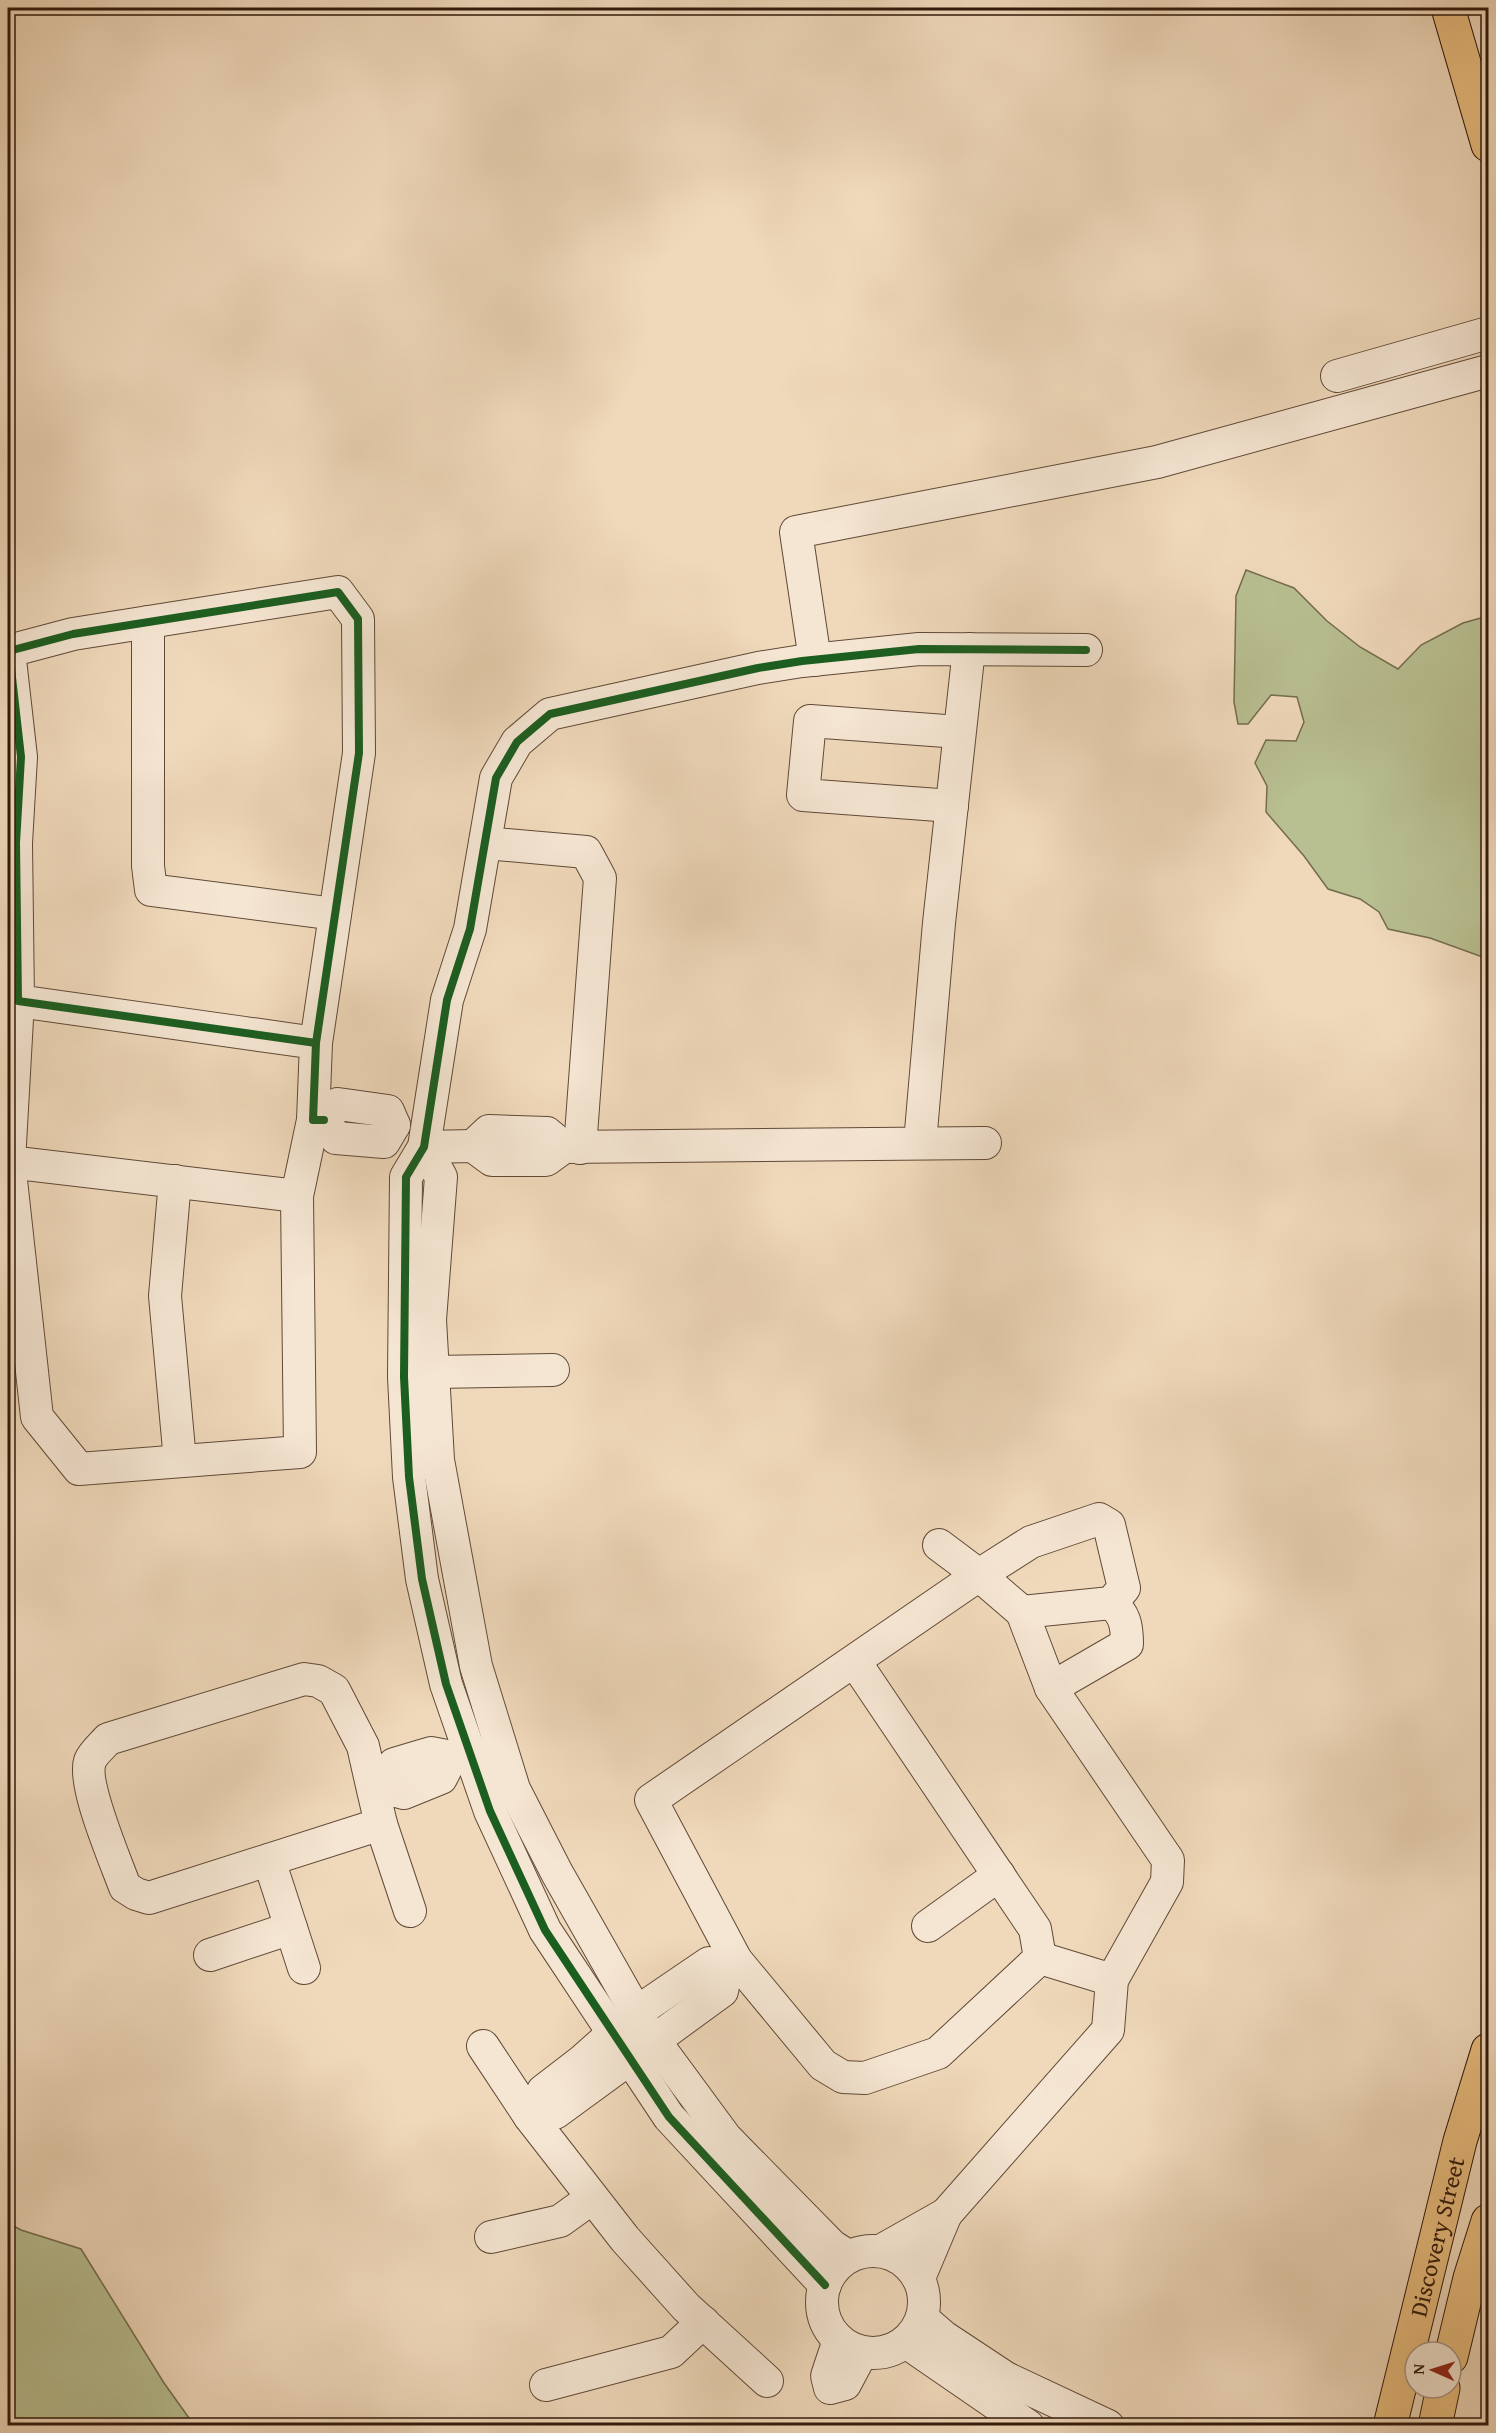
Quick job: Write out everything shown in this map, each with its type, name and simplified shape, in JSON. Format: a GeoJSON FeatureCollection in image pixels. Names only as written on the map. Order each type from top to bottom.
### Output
{"type":"FeatureCollection","features":[{"type":"Feature","properties":{"kind":"main road"},"geometry":{"type":"LineString","coordinates":[[1448,8],[1488,145]]}},
{"type":"Feature","properties":{"kind":"main road","name":"Discovery Street"},"geometry":{"type":"LineString","coordinates":[[1390,2426],[1460,2141],[1488,2050]]}},
{"type":"Feature","properties":{"kind":"main road","name":"Discovery Street"},"geometry":{"type":"LineString","coordinates":[[1455,2340],[1470,2278],[1488,2221]]}},
{"type":"Feature","properties":{"kind":"main road"},"geometry":{"type":"LineString","coordinates":[[1435,2426],[1440,2400]]}},
{"type":"Feature","properties":{"kind":"street"},"geometry":{"type":"LineString","coordinates":[[1337,376],[1488,333]]}},
{"type":"Feature","properties":{"kind":"street"},"geometry":{"type":"LineString","coordinates":[[814,660],[795,532],[1157,462],[1488,371]]}},
{"type":"Feature","properties":{"kind":"street"},"geometry":{"type":"LineString","coordinates":[[338,592],[358,618],[359,753],[316,1043],[318,1120],[297,1196],[300,1452],[79,1469],[37,1417],[9,1162],[18,1002],[16,843],[21,757],[9,651],[73,634],[148,622],[338,592]]}},
{"type":"Feature","properties":{"kind":"street"},"geometry":{"type":"LineString","coordinates":[[148,622],[147,866],[152,890],[335,914]]}},
{"type":"Feature","properties":{"kind":"street"},"geometry":{"type":"LineString","coordinates":[[848,2256],[832,2246],[642,2050],[613,2033],[545,1930],[461,1754],[422,1580],[409,1477],[404,1377],[406,1177],[426,1138],[447,1000],[470,929],[496,778],[517,742],[550,714],[758,668],[814,660],[919,649],[1086,650]]}},
{"type":"Feature","properties":{"kind":"street"},"geometry":{"type":"LineString","coordinates":[[920,1143],[969,649]]}},
{"type":"Feature","properties":{"kind":"street"},"geometry":{"type":"LineString","coordinates":[[952,806],[803,795],[810,721],[959,732]]}},
{"type":"Feature","properties":{"kind":"street"},"geometry":{"type":"LineString","coordinates":[[485,843],[586,852],[600,878],[572,1147]]}},
{"type":"Feature","properties":{"kind":"street"},"geometry":{"type":"LineString","coordinates":[[18,1002],[316,1043]]}},
{"type":"Feature","properties":{"kind":"street"},"geometry":{"type":"LineString","coordinates":[[318,1120],[338,1104],[388,1112],[394,1125],[426,1138],[473,1146],[489,1131],[547,1133],[572,1147],[985,1143]]}},
{"type":"Feature","properties":{"kind":"street"},"geometry":{"type":"LineString","coordinates":[[426,1138],[441,1177],[430,1320],[438,1460],[476,1666],[514,1789],[541,1842],[637,2012],[642,2050],[669,2117],[825,2285]]}},
{"type":"Feature","properties":{"kind":"street"},"geometry":{"type":"LineString","coordinates":[[9,1162],[297,1196]]}},
{"type":"Feature","properties":{"kind":"street"},"geometry":{"type":"LineString","coordinates":[[175,1181],[165,1296],[180,1461]]}},
{"type":"Feature","properties":{"kind":"street"},"geometry":{"type":"LineString","coordinates":[[433,1372],[553,1370]]}},
{"type":"Feature","properties":{"kind":"street"},"geometry":{"type":"LineString","coordinates":[[1022,1612],[1112,1603],[1124,1588],[1109,1525],[1100,1519],[1030,1542],[651,1800],[731,1964],[823,2065],[843,2077],[865,2078],[938,2053],[1040,1958]]}},
{"type":"Feature","properties":{"kind":"street"},"geometry":{"type":"LineString","coordinates":[[919,2278],[946,2214],[1108,2030],[1112,1980],[1167,1882],[1168,1860],[1051,1688],[1022,1612],[939,1545]]}},
{"type":"Feature","properties":{"kind":"street"},"geometry":{"type":"LineString","coordinates":[[1051,1688],[1127,1644],[1127,1630],[1122,1612],[1112,1603]]}},
{"type":"Feature","properties":{"kind":"street"},"geometry":{"type":"LineString","coordinates":[[855,1662],[1035,1929],[1040,1958]]}},
{"type":"Feature","properties":{"kind":"street"},"geometry":{"type":"LineString","coordinates":[[381,1824],[149,1898],[124,1887],[93,1795],[89,1777],[90,1760],[108,1739],[304,1678],[318,1681],[334,1690],[363,1746],[377,1789],[381,1824],[410,1911]]}},
{"type":"Feature","properties":{"kind":"street"},"geometry":{"type":"LineString","coordinates":[[377,1789],[404,1793],[441,1778],[461,1754],[499,1740]]}},
{"type":"Feature","properties":{"kind":"street"},"geometry":{"type":"LineString","coordinates":[[269,1860],[304,1968]]}},
{"type":"Feature","properties":{"kind":"street"},"geometry":{"type":"LineString","coordinates":[[928,1926],[999,1875]]}},
{"type":"Feature","properties":{"kind":"street"},"geometry":{"type":"LineString","coordinates":[[210,1955],[291,1928]]}},
{"type":"Feature","properties":{"kind":"street"},"geometry":{"type":"LineString","coordinates":[[1040,1958],[1112,1980]]}},
{"type":"Feature","properties":{"kind":"street"},"geometry":{"type":"LineString","coordinates":[[534,2114],[543,2091],[637,2012],[709,1963],[731,1964]]}},
{"type":"Feature","properties":{"kind":"street"},"geometry":{"type":"LineString","coordinates":[[534,2114],[555,2114],[722,1991],[731,1964]]}},
{"type":"Feature","properties":{"kind":"street"},"geometry":{"type":"LineString","coordinates":[[483,2046],[534,2114],[592,2198],[625,2239],[703,2322],[767,2381]]}},
{"type":"Feature","properties":{"kind":"street"},"geometry":{"type":"LineString","coordinates":[[491,2237],[560,2221],[592,2198]]}},
{"type":"Feature","properties":{"kind":"street"},"geometry":{"type":"LineString","coordinates":[[884,2249],[910,2266],[919,2278],[924,2291],[925,2305],[914,2330],[892,2350],[877,2354],[850,2346],[829,2328],[822,2300],[831,2271],[848,2256],[869,2250],[884,2249],[946,2214]]}},
{"type":"Feature","properties":{"kind":"street"},"geometry":{"type":"LineString","coordinates":[[546,2385],[671,2352],[703,2322]]}},
{"type":"Feature","properties":{"kind":"street"},"geometry":{"type":"LineString","coordinates":[[914,2330],[1028,2426]]}},
{"type":"Feature","properties":{"kind":"street"},"geometry":{"type":"LineString","coordinates":[[914,2330],[944,2337],[1006,2378],[1108,2426]]}},
{"type":"Feature","properties":{"kind":"street"},"geometry":{"type":"LineString","coordinates":[[825,2399],[827,2376],[850,2346]]}},
{"type":"Feature","properties":{"kind":"green space"},"geometry":{"type":"Polygon","coordinates":[[[1246,570],[1294,588],[1327,621],[1360,647],[1398,669],[1421,645],[1463,623],[1488,616],[1488,959],[1430,938],[1388,929],[1379,912],[1360,899],[1328,889],[1304,856],[1266,812],[1267,786],[1255,763],[1266,740],[1296,741],[1304,722],[1297,697],[1271,695],[1248,724],[1238,724],[1234,702],[1236,596],[1246,570]]]}},
{"type":"Feature","properties":{"kind":"green space"},"geometry":{"type":"Polygon","coordinates":[[[8,2223],[21,2230],[81,2249],[164,2383],[194,2425],[8,2425],[8,2223]]]}},
{"type":"Feature","properties":{"kind":"cycle path"},"geometry":{"type":"LineString","coordinates":[[316,1043],[359,753],[358,619],[338,592],[73,634],[9,651],[21,757],[16,843],[18,1001],[316,1043],[313,1120],[324,1120]]}},
{"type":"Feature","properties":{"kind":"cycle path"},"geometry":{"type":"LineString","coordinates":[[825,2285],[669,2117],[545,1930],[490,1811],[446,1684],[422,1579],[409,1477],[404,1377],[406,1177],[424,1147],[447,1000],[470,929],[496,778],[517,742],[550,714],[758,668],[802,661],[919,649],[1086,650]]}}]}
